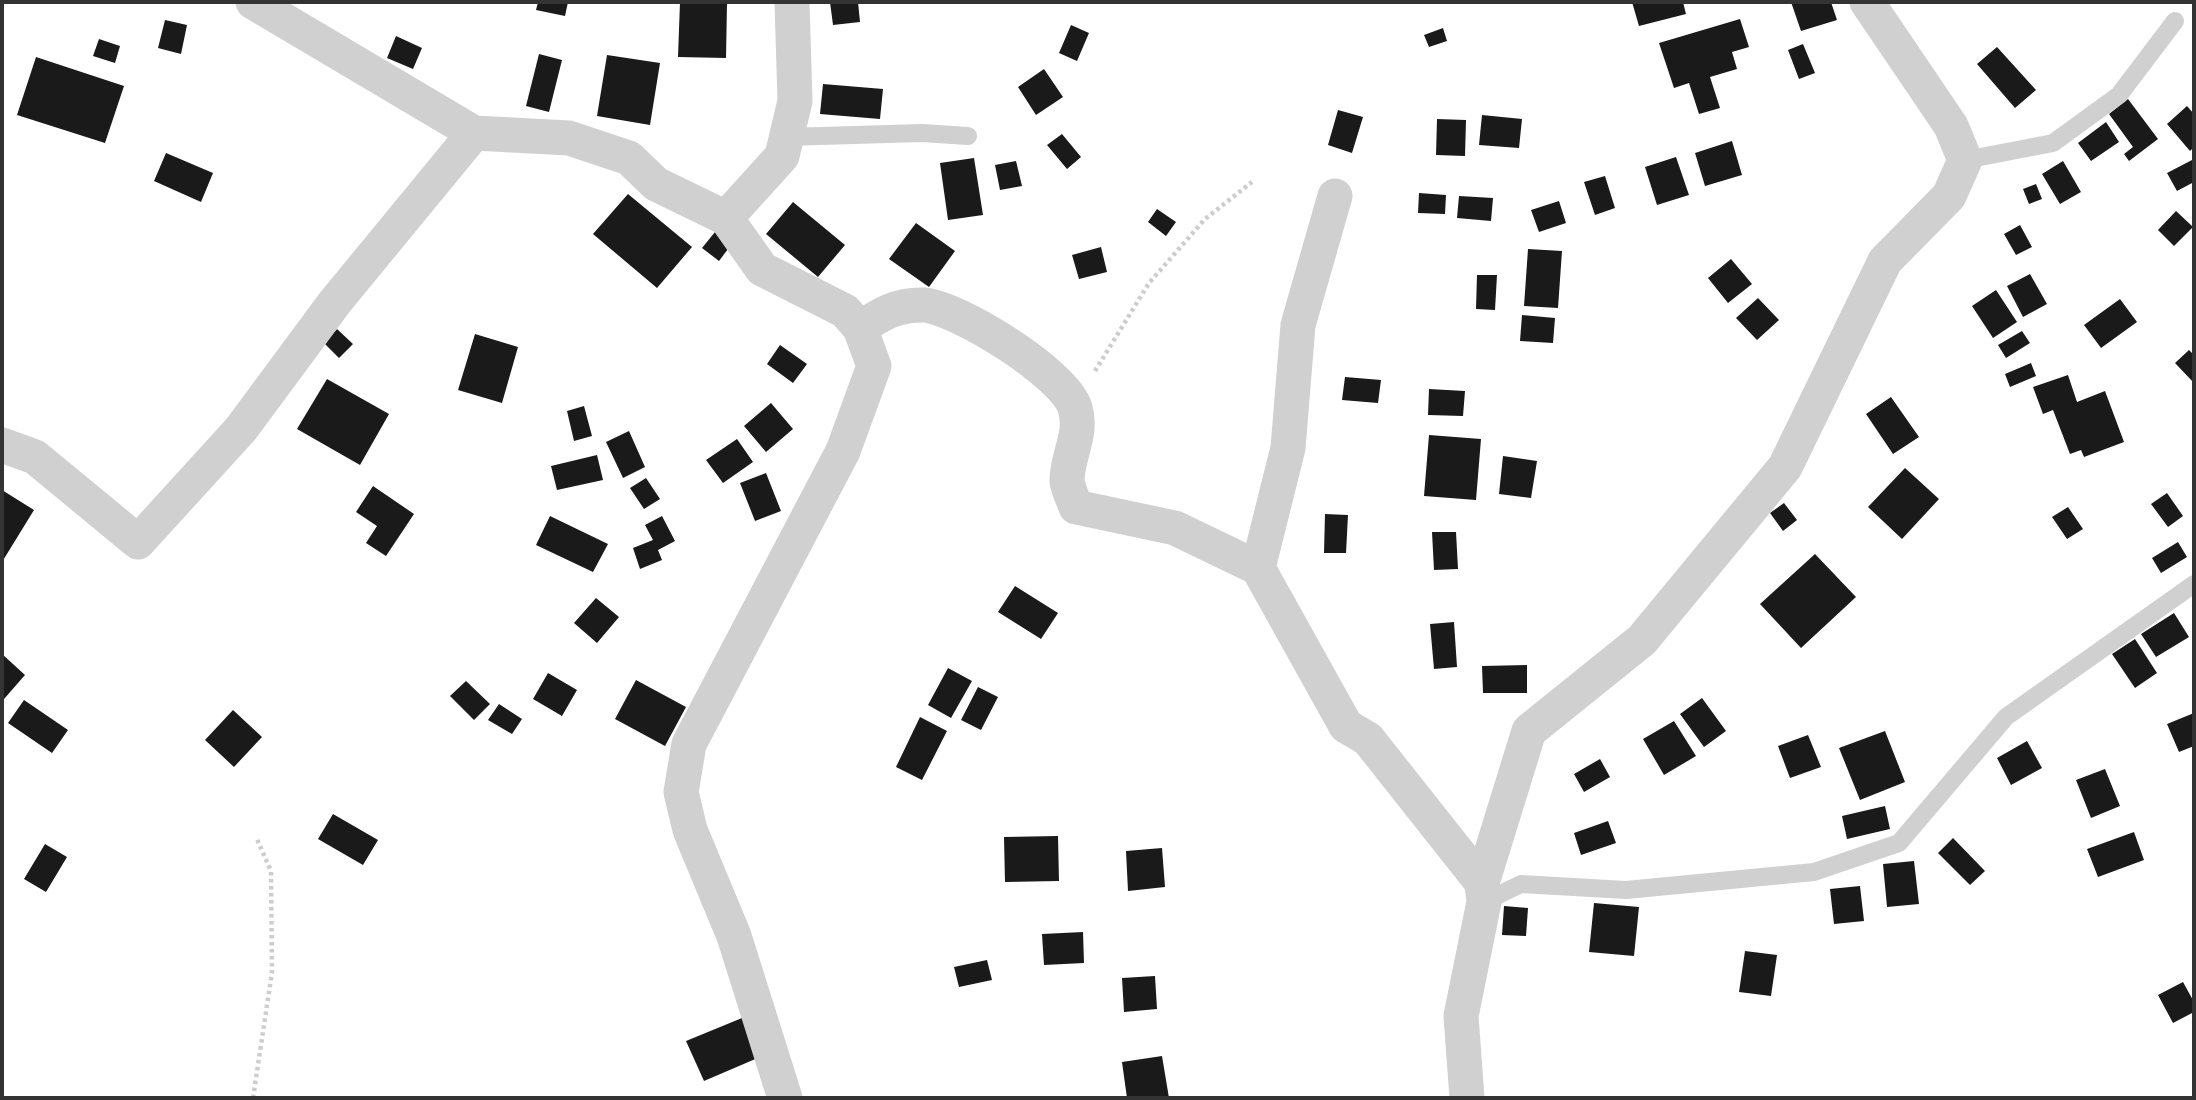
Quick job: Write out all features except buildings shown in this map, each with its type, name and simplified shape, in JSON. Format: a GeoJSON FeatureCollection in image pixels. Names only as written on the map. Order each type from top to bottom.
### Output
{"type":"FeatureCollection","features":[{"type":"Feature","properties":{"kind":"street"},"geometry":{"type":"LineString","coordinates":[[253,2],[474,133],[569,138],[629,158],[656,184],[726,218],[762,269],[845,312],[860,328],[874,366],[843,451],[689,744],[681,792],[690,831],[734,936],[785,1098]]}},
{"type":"Feature","properties":{"kind":"street"},"geometry":{"type":"LineString","coordinates":[[726,218],[782,156],[795,101],[792,2]]}},
{"type":"Feature","properties":{"kind":"street"},"geometry":{"type":"LineString","coordinates":[[1467,1098],[1461,1016],[1483,892],[1530,731],[1642,640],[1785,467],[1885,261],[1949,195],[1965,160],[1951,126],[1867,2]]}},
{"type":"Feature","properties":{"kind":"street"},"geometry":{"type":"LineString","coordinates":[[2,445],[35,457],[138,542],[241,429],[335,302],[474,133]]}},
{"type":"Feature","properties":{"kind":"street"},"geometry":{"type":"LineString","coordinates":[[1258,568],[1288,448],[1298,325],[1335,196]]}},
{"type":"Feature","properties":{"kind":"street"},"geometry":{"type":"LineString","coordinates":[[860,328],[890,309],[925,305],[963,315],[1053,376],[1074,405],[1079,429],[1067,482],[1076,507],[1175,528],[1258,568],[1346,726],[1368,739],[1483,892]]}},
{"type":"Feature","properties":{"kind":"lane"},"geometry":{"type":"LineString","coordinates":[[1965,160],[2053,143],[2119,95],[2175,21]]}},
{"type":"Feature","properties":{"kind":"lane"},"geometry":{"type":"LineString","coordinates":[[786,137],[922,133],[968,136]]}},
{"type":"Feature","properties":{"kind":"lane"},"geometry":{"type":"LineString","coordinates":[[1483,892],[1521,884],[1626,890],[1814,872],[1899,843],[2006,717],[2194,584]]}},
{"type":"Feature","properties":{"kind":"path"},"geometry":{"type":"LineString","coordinates":[[1074,405],[1149,283],[1205,219],[1252,182]]}},
{"type":"Feature","properties":{"kind":"path"},"geometry":{"type":"LineString","coordinates":[[253,1098],[272,971],[271,871],[256,837]]}}]}
